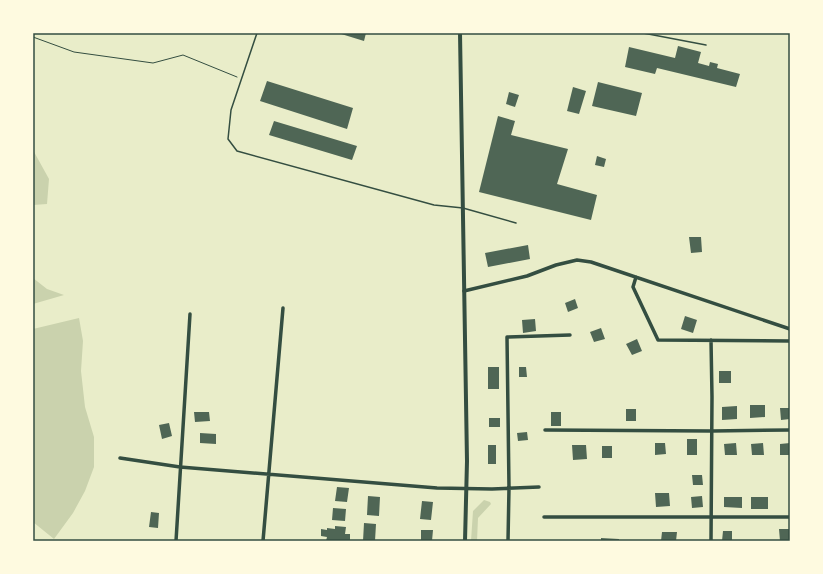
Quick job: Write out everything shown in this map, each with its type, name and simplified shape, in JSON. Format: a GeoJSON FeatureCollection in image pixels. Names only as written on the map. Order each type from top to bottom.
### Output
{"type":"FeatureCollection","features":[{"type":"Feature","properties":{"kind":"street"},"geometry":{"type":"LineString","coordinates":[[460,33],[466,489],[465,541]]}},
{"type":"Feature","properties":{"kind":"street"},"geometry":{"type":"LineString","coordinates":[[464,290],[527,276],[556,265],[576,260],[591,262],[790,329]]}},
{"type":"Feature","properties":{"kind":"street"},"geometry":{"type":"LineString","coordinates":[[636,277],[633,287],[658,340],[790,341]]}},
{"type":"Feature","properties":{"kind":"street"},"geometry":{"type":"LineString","coordinates":[[263,541],[284,308]]}},
{"type":"Feature","properties":{"kind":"street"},"geometry":{"type":"LineString","coordinates":[[176,541],[190,314]]}},
{"type":"Feature","properties":{"kind":"street"},"geometry":{"type":"LineString","coordinates":[[508,541],[508,337],[570,336]]}},
{"type":"Feature","properties":{"kind":"street"},"geometry":{"type":"LineString","coordinates":[[711,340],[711,541]]}},
{"type":"Feature","properties":{"kind":"street"},"geometry":{"type":"LineString","coordinates":[[545,430],[790,430]]}},
{"type":"Feature","properties":{"kind":"street"},"geometry":{"type":"LineString","coordinates":[[120,458],[180,467],[437,488],[466,489],[539,487]]}},
{"type":"Feature","properties":{"kind":"street"},"geometry":{"type":"LineString","coordinates":[[544,517],[790,517]]}},
{"type":"Feature","properties":{"kind":"lane"},"geometry":{"type":"LineString","coordinates":[[257,33],[231,110],[228,139],[237,151],[434,205],[463,208],[516,223]]}},
{"type":"Feature","properties":{"kind":"lane"},"geometry":{"type":"LineString","coordinates":[[643,33],[706,45]]}},
{"type":"Feature","properties":{"kind":"path"},"geometry":{"type":"LineString","coordinates":[[33,37],[74,52],[153,63],[183,55],[242,79]]}},
{"type":"Feature","properties":{"kind":"green space"},"geometry":{"type":"Polygon","coordinates":[[[33,150],[49,179],[47,204],[33,205],[33,150]]]}},
{"type":"Feature","properties":{"kind":"green space"},"geometry":{"type":"Polygon","coordinates":[[[33,278],[47,289],[64,295],[33,304],[33,278]]]}},
{"type":"Feature","properties":{"kind":"green space"},"geometry":{"type":"Polygon","coordinates":[[[79,318],[83,341],[81,371],[85,407],[94,437],[94,467],[85,491],[73,513],[54,539],[33,522],[33,329],[79,318]]]}},
{"type":"Feature","properties":{"kind":"green space"},"geometry":{"type":"Polygon","coordinates":[[[484,500],[490,502],[491,504],[478,518],[477,541],[471,541],[473,511],[484,500]]]}},
{"type":"Feature","properties":{"kind":"building"},"geometry":{"type":"Polygon","coordinates":[[[338,33],[366,33],[364,41],[338,33]]]}},
{"type":"Feature","properties":{"kind":"building"},"geometry":{"type":"Polygon","coordinates":[[[678,46],[701,52],[698,63],[709,66],[710,62],[718,64],[717,68],[740,74],[736,87],[657,68],[655,74],[625,67],[629,47],[675,58],[678,46]]]}},
{"type":"Feature","properties":{"kind":"building"},"geometry":{"type":"Polygon","coordinates":[[[267,81],[353,108],[347,129],[260,101],[267,81]]]}},
{"type":"Feature","properties":{"kind":"building"},"geometry":{"type":"Polygon","coordinates":[[[598,82],[642,93],[636,116],[592,106],[598,82]]]}},
{"type":"Feature","properties":{"kind":"building"},"geometry":{"type":"Polygon","coordinates":[[[573,87],[586,91],[579,114],[567,111],[573,87]]]}},
{"type":"Feature","properties":{"kind":"building"},"geometry":{"type":"Polygon","coordinates":[[[509,92],[519,95],[515,107],[506,104],[509,92]]]}},
{"type":"Feature","properties":{"kind":"building"},"geometry":{"type":"Polygon","coordinates":[[[498,116],[515,121],[511,135],[568,149],[557,184],[597,195],[591,220],[479,192],[498,116]]]}},
{"type":"Feature","properties":{"kind":"building"},"geometry":{"type":"Polygon","coordinates":[[[274,121],[357,146],[352,160],[269,135],[274,121]]]}},
{"type":"Feature","properties":{"kind":"building"},"geometry":{"type":"Polygon","coordinates":[[[597,156],[606,159],[604,167],[595,165],[597,156]]]}},
{"type":"Feature","properties":{"kind":"building"},"geometry":{"type":"Polygon","coordinates":[[[689,237],[701,237],[702,252],[691,253],[689,237]]]}},
{"type":"Feature","properties":{"kind":"building"},"geometry":{"type":"Polygon","coordinates":[[[528,245],[530,259],[488,267],[485,253],[528,245]]]}},
{"type":"Feature","properties":{"kind":"building"},"geometry":{"type":"Polygon","coordinates":[[[575,299],[578,308],[568,312],[565,303],[575,299]]]}},
{"type":"Feature","properties":{"kind":"building"},"geometry":{"type":"Polygon","coordinates":[[[685,316],[697,320],[693,333],[681,329],[685,316]]]}},
{"type":"Feature","properties":{"kind":"building"},"geometry":{"type":"Polygon","coordinates":[[[535,319],[536,331],[523,333],[522,320],[535,319]]]}},
{"type":"Feature","properties":{"kind":"building"},"geometry":{"type":"Polygon","coordinates":[[[601,328],[605,339],[594,342],[590,332],[601,328]]]}},
{"type":"Feature","properties":{"kind":"building"},"geometry":{"type":"Polygon","coordinates":[[[637,339],[642,351],[632,355],[626,344],[637,339]]]}},
{"type":"Feature","properties":{"kind":"building"},"geometry":{"type":"Polygon","coordinates":[[[488,367],[499,367],[499,389],[488,389],[488,367]]]}},
{"type":"Feature","properties":{"kind":"building"},"geometry":{"type":"Polygon","coordinates":[[[519,367],[526,367],[527,377],[519,377],[519,367]]]}},
{"type":"Feature","properties":{"kind":"building"},"geometry":{"type":"Polygon","coordinates":[[[719,371],[731,371],[731,383],[719,383],[719,371]]]}},
{"type":"Feature","properties":{"kind":"building"},"geometry":{"type":"Polygon","coordinates":[[[750,405],[765,405],[765,417],[750,418],[750,405]]]}},
{"type":"Feature","properties":{"kind":"building"},"geometry":{"type":"Polygon","coordinates":[[[737,406],[737,419],[722,420],[722,407],[737,406]]]}},
{"type":"Feature","properties":{"kind":"building"},"geometry":{"type":"Polygon","coordinates":[[[780,408],[790,408],[790,419],[781,420],[780,408]]]}},
{"type":"Feature","properties":{"kind":"building"},"geometry":{"type":"Polygon","coordinates":[[[626,409],[636,409],[636,421],[626,421],[626,409]]]}},
{"type":"Feature","properties":{"kind":"building"},"geometry":{"type":"Polygon","coordinates":[[[194,412],[209,412],[210,421],[195,422],[194,412]]]}},
{"type":"Feature","properties":{"kind":"building"},"geometry":{"type":"Polygon","coordinates":[[[551,412],[561,412],[561,426],[551,426],[551,412]]]}},
{"type":"Feature","properties":{"kind":"building"},"geometry":{"type":"Polygon","coordinates":[[[489,418],[500,418],[500,427],[489,427],[489,418]]]}},
{"type":"Feature","properties":{"kind":"building"},"geometry":{"type":"Polygon","coordinates":[[[169,423],[172,436],[162,439],[159,425],[169,423]]]}},
{"type":"Feature","properties":{"kind":"building"},"geometry":{"type":"Polygon","coordinates":[[[527,432],[528,440],[518,441],[517,433],[527,432]]]}},
{"type":"Feature","properties":{"kind":"building"},"geometry":{"type":"Polygon","coordinates":[[[200,433],[216,434],[216,444],[200,443],[200,433]]]}},
{"type":"Feature","properties":{"kind":"building"},"geometry":{"type":"Polygon","coordinates":[[[687,439],[697,439],[697,455],[687,455],[687,439]]]}},
{"type":"Feature","properties":{"kind":"building"},"geometry":{"type":"Polygon","coordinates":[[[655,443],[665,443],[666,454],[655,455],[655,443]]]}},
{"type":"Feature","properties":{"kind":"building"},"geometry":{"type":"Polygon","coordinates":[[[736,443],[737,455],[725,455],[724,444],[736,443]]]}},
{"type":"Feature","properties":{"kind":"building"},"geometry":{"type":"Polygon","coordinates":[[[763,443],[764,455],[752,455],[751,444],[763,443]]]}},
{"type":"Feature","properties":{"kind":"building"},"geometry":{"type":"Polygon","coordinates":[[[790,443],[790,455],[780,455],[780,444],[790,443]]]}},
{"type":"Feature","properties":{"kind":"building"},"geometry":{"type":"Polygon","coordinates":[[[488,445],[496,445],[496,464],[488,464],[488,445]]]}},
{"type":"Feature","properties":{"kind":"building"},"geometry":{"type":"Polygon","coordinates":[[[572,445],[586,445],[587,459],[573,460],[572,445]]]}},
{"type":"Feature","properties":{"kind":"building"},"geometry":{"type":"Polygon","coordinates":[[[602,446],[612,446],[612,458],[602,458],[602,446]]]}},
{"type":"Feature","properties":{"kind":"building"},"geometry":{"type":"Polygon","coordinates":[[[692,475],[702,475],[703,485],[693,485],[692,475]]]}},
{"type":"Feature","properties":{"kind":"building"},"geometry":{"type":"Polygon","coordinates":[[[337,487],[349,488],[347,502],[335,501],[337,487]]]}},
{"type":"Feature","properties":{"kind":"building"},"geometry":{"type":"Polygon","coordinates":[[[655,493],[669,493],[670,506],[656,507],[655,493]]]}},
{"type":"Feature","properties":{"kind":"building"},"geometry":{"type":"Polygon","coordinates":[[[368,496],[380,497],[379,516],[367,515],[368,496]]]}},
{"type":"Feature","properties":{"kind":"building"},"geometry":{"type":"Polygon","coordinates":[[[702,496],[703,507],[692,508],[691,497],[702,496]]]}},
{"type":"Feature","properties":{"kind":"building"},"geometry":{"type":"Polygon","coordinates":[[[724,497],[742,497],[742,508],[724,507],[724,497]]]}},
{"type":"Feature","properties":{"kind":"building"},"geometry":{"type":"Polygon","coordinates":[[[751,497],[768,497],[768,509],[751,509],[751,497]]]}},
{"type":"Feature","properties":{"kind":"building"},"geometry":{"type":"Polygon","coordinates":[[[422,501],[433,502],[431,520],[420,519],[422,501]]]}},
{"type":"Feature","properties":{"kind":"building"},"geometry":{"type":"Polygon","coordinates":[[[333,508],[346,509],[345,521],[332,520],[333,508]]]}},
{"type":"Feature","properties":{"kind":"building"},"geometry":{"type":"Polygon","coordinates":[[[151,512],[159,513],[158,528],[149,527],[151,512]]]}},
{"type":"Feature","properties":{"kind":"building"},"geometry":{"type":"Polygon","coordinates":[[[364,523],[376,524],[375,541],[363,541],[364,523]]]}},
{"type":"Feature","properties":{"kind":"building"},"geometry":{"type":"Polygon","coordinates":[[[335,526],[346,527],[345,534],[350,534],[350,541],[326,541],[327,537],[321,536],[321,529],[335,529],[335,526]]]}},
{"type":"Feature","properties":{"kind":"building"},"geometry":{"type":"Polygon","coordinates":[[[779,529],[790,529],[790,541],[780,541],[779,529]]]}},
{"type":"Feature","properties":{"kind":"building"},"geometry":{"type":"Polygon","coordinates":[[[421,530],[433,530],[432,541],[421,541],[421,530]]]}},
{"type":"Feature","properties":{"kind":"building"},"geometry":{"type":"Polygon","coordinates":[[[723,531],[732,531],[732,541],[722,541],[723,531]]]}},
{"type":"Feature","properties":{"kind":"building"},"geometry":{"type":"Polygon","coordinates":[[[662,532],[677,532],[676,541],[661,541],[662,532]]]}},
{"type":"Feature","properties":{"kind":"building"},"geometry":{"type":"Polygon","coordinates":[[[601,538],[619,539],[619,541],[601,541],[601,538]]]}}]}
